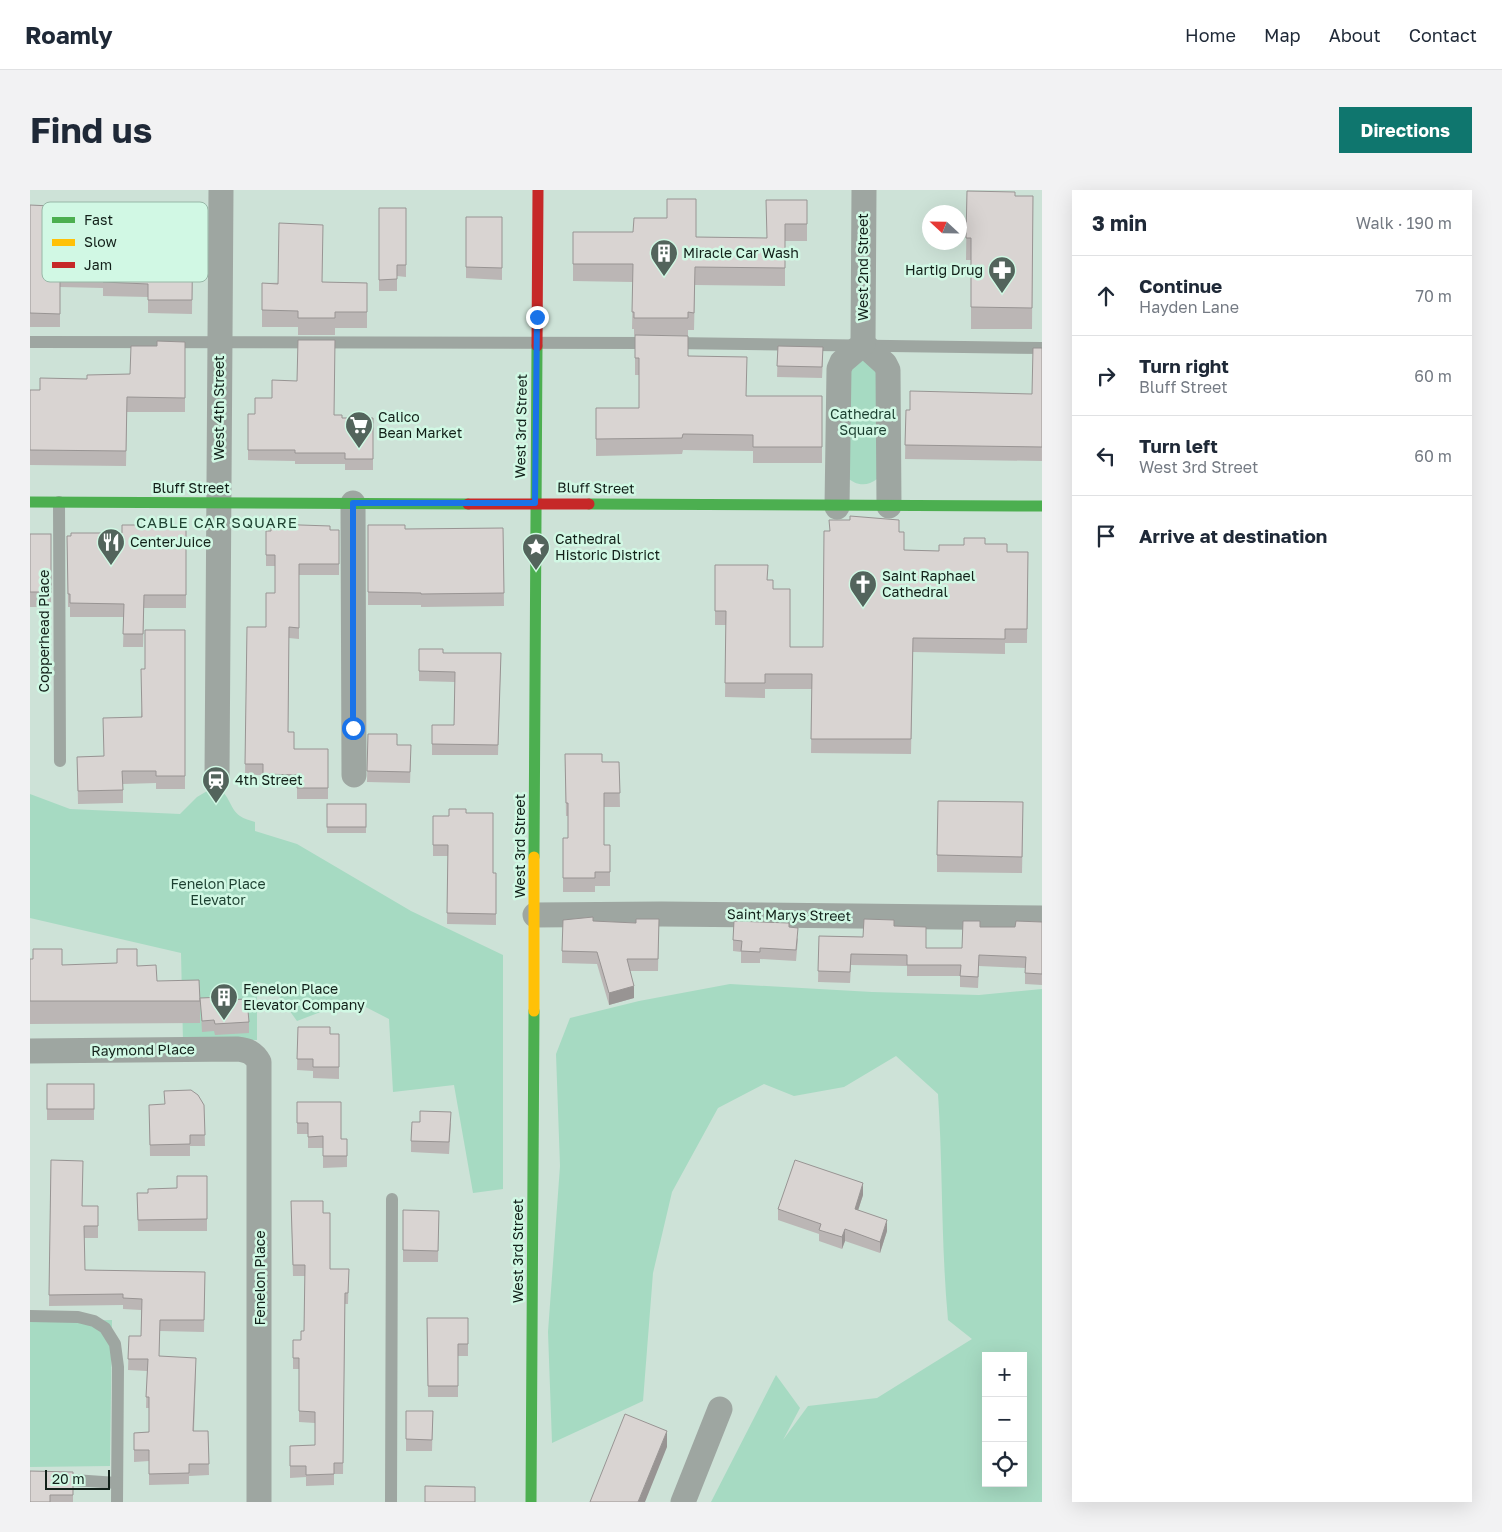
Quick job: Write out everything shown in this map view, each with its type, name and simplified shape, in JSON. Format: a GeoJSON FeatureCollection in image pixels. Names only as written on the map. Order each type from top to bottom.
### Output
{"type":"FeatureCollection","features":[{"type":"Feature","properties":{"kind":"street","name":"West 4th Street"},"geometry":{"type":"LineString","coordinates":[[217,776],[221,190]]}},
{"type":"Feature","properties":{"kind":"street","name":"West 3rd Street"},"geometry":{"type":"LineString","coordinates":[[530,1502],[538,190]]}},
{"type":"Feature","properties":{"kind":"street","name":"West 2nd Street"},"geometry":{"type":"LineString","coordinates":[[863,344],[864,190]]}},
{"type":"Feature","properties":{"kind":"street"},"geometry":{"type":"LineString","coordinates":[[837,507],[839,369],[842,362],[863,344],[886,364],[888,370],[888,506]]}},
{"type":"Feature","properties":{"kind":"street","name":"Bluff Street"},"geometry":{"type":"LineString","coordinates":[[30,502],[535,503],[837,507],[1042,506]]}},
{"type":"Feature","properties":{"kind":"street"},"geometry":{"type":"LineString","coordinates":[[353,503],[354,775]]}},
{"type":"Feature","properties":{"kind":"street","name":"Saint Marys Street"},"geometry":{"type":"LineString","coordinates":[[535,915],[662,914],[1042,918]]}},
{"type":"Feature","properties":{"kind":"street","name":"Raymond Place"},"geometry":{"type":"LineString","coordinates":[[30,1052],[245,1049],[255,1054]]}},
{"type":"Feature","properties":{"kind":"street","name":"Fenelon Place"},"geometry":{"type":"LineString","coordinates":[[255,1054],[261,1069],[259,1502]]}},
{"type":"Feature","properties":{"kind":"street"},"geometry":{"type":"LineString","coordinates":[[683,1502],[720,1409]]}},
{"type":"Feature","properties":{"kind":"lane"},"geometry":{"type":"LineString","coordinates":[[30,342],[863,344],[1042,348]]}},
{"type":"Feature","properties":{"kind":"lane","name":"Copperhead Place"},"geometry":{"type":"LineString","coordinates":[[59,502],[60,761]]}},
{"type":"Feature","properties":{"kind":"lane"},"geometry":{"type":"LineString","coordinates":[[391,1502],[392,1199]]}},
{"type":"Feature","properties":{"kind":"lane"},"geometry":{"type":"LineString","coordinates":[[30,1316],[78,1317],[94,1321],[105,1328],[115,1344],[118,1367],[117,1502]]}},
{"type":"Feature","properties":{"kind":"lane"},"geometry":{"type":"LineString","coordinates":[[30,1477],[117,1484]]}},
{"type":"Feature","properties":{"kind":"green space","name":"Cathedral Square"},"geometry":{"type":"Polygon","coordinates":[[[863,358],[879,366],[877,479],[873,482],[861,484],[853,482],[846,476],[847,369],[863,358]]]}},
{"type":"Feature","properties":{"kind":"green space","name":"Fenelon Place Elevator"},"geometry":{"type":"Polygon","coordinates":[[[214,787],[223,792],[236,813],[245,819],[255,822],[255,831],[297,844],[411,911],[503,955],[503,1189],[473,1193],[454,1085],[393,1092],[389,1019],[352,1000],[297,1021],[271,985],[257,982],[257,1040],[183,1041],[181,953],[30,918],[30,794],[70,809],[180,814],[197,797],[214,787]]]}},
{"type":"Feature","properties":{"kind":"green space"},"geometry":{"type":"Polygon","coordinates":[[[730,984],[872,992],[979,995],[1042,989],[1042,1502],[711,1502],[776,1375],[800,1408],[783,1440],[808,1406],[877,1398],[972,1339],[948,1320],[944,1264],[938,1094],[896,1056],[844,1087],[794,1096],[764,1084],[718,1108],[672,1192],[653,1273],[643,1401],[552,1443],[548,1332],[560,1166],[556,1054],[570,1018],[639,1001],[730,984]]]}},
{"type":"Feature","properties":{"kind":"green space"},"geometry":{"type":"Polygon","coordinates":[[[112,1320],[110,1466],[30,1467],[30,1321],[112,1320]]]}},
{"type":"Feature","properties":{"kind":"building","name":"Hartig Drug"},"geometry":{"type":"Polygon","coordinates":[[[967,191],[1015,192],[1015,196],[1033,196],[1032,308],[971,307],[971,238],[967,238],[967,191]]]}},
{"type":"Feature","properties":{"kind":"building"},"geometry":{"type":"Polygon","coordinates":[[[667,199],[696,199],[696,237],[767,238],[766,200],[807,200],[807,224],[785,224],[785,268],[695,267],[694,313],[688,312],[688,318],[634,318],[634,312],[632,312],[633,264],[573,264],[573,232],[633,232],[634,218],[667,218],[667,199]]]}},
{"type":"Feature","properties":{"kind":"building"},"geometry":{"type":"Polygon","coordinates":[[[30,205],[42,206],[42,282],[60,282],[60,314],[30,313],[30,205]]]}},
{"type":"Feature","properties":{"kind":"building"},"geometry":{"type":"Polygon","coordinates":[[[379,208],[406,208],[406,265],[397,265],[397,279],[379,280],[379,208]]]}},
{"type":"Feature","properties":{"kind":"building"},"geometry":{"type":"Polygon","coordinates":[[[466,217],[502,217],[502,268],[466,267],[466,217]]]}},
{"type":"Feature","properties":{"kind":"building"},"geometry":{"type":"Polygon","coordinates":[[[279,223],[323,225],[322,282],[367,283],[367,312],[335,312],[335,318],[298,318],[298,311],[262,310],[262,283],[278,284],[279,223]]]}},
{"type":"Feature","properties":{"kind":"building"},"geometry":{"type":"Polygon","coordinates":[[[103,282],[192,282],[192,300],[148,300],[148,284],[103,282]]]}},
{"type":"Feature","properties":{"kind":"building"},"geometry":{"type":"Polygon","coordinates":[[[635,335],[688,336],[688,356],[747,357],[746,396],[822,396],[822,447],[753,447],[753,435],[683,434],[682,438],[596,439],[596,408],[639,408],[639,358],[635,358],[635,335]]]}},
{"type":"Feature","properties":{"kind":"building"},"geometry":{"type":"Polygon","coordinates":[[[298,340],[335,340],[334,415],[342,415],[342,418],[373,418],[373,459],[345,459],[345,453],[295,453],[295,450],[248,450],[248,414],[255,414],[255,398],[272,398],[272,380],[297,381],[298,340]]]}},
{"type":"Feature","properties":{"kind":"building"},"geometry":{"type":"Polygon","coordinates":[[[157,341],[185,342],[185,398],[127,397],[126,451],[30,450],[30,390],[40,390],[40,378],[87,379],[87,375],[130,374],[131,346],[157,346],[157,341]]]}},
{"type":"Feature","properties":{"kind":"building"},"geometry":{"type":"Polygon","coordinates":[[[778,346],[823,347],[822,367],[777,366],[778,346]]]}},
{"type":"Feature","properties":{"kind":"building"},"geometry":{"type":"Polygon","coordinates":[[[1033,348],[1042,348],[1042,447],[905,445],[906,410],[910,410],[910,391],[1032,394],[1033,348]]]}},
{"type":"Feature","properties":{"kind":"building"},"geometry":{"type":"Polygon","coordinates":[[[850,516],[899,520],[899,532],[904,532],[904,550],[939,551],[939,545],[964,545],[964,538],[985,538],[985,544],[1007,544],[1007,552],[1028,552],[1027,629],[1005,629],[1005,639],[913,638],[911,739],[811,739],[812,674],[765,674],[765,683],[725,683],[726,611],[715,611],[715,565],[768,565],[767,580],[773,580],[773,589],[790,589],[790,647],[823,647],[824,531],[830,531],[829,520],[850,520],[850,516]]]}},
{"type":"Feature","properties":{"kind":"building"},"geometry":{"type":"Polygon","coordinates":[[[271,524],[330,526],[330,530],[339,530],[339,564],[299,564],[299,628],[289,627],[288,732],[294,732],[294,749],[328,749],[328,788],[297,788],[297,775],[263,774],[263,764],[245,764],[247,627],[266,627],[266,593],[275,593],[275,555],[266,555],[266,531],[271,531],[271,524]]]}},
{"type":"Feature","properties":{"kind":"building"},"geometry":{"type":"Polygon","coordinates":[[[122,525],[186,525],[186,595],[144,595],[143,634],[123,634],[124,604],[70,603],[70,594],[68,594],[67,536],[71,536],[71,533],[122,533],[122,525]]]}},
{"type":"Feature","properties":{"kind":"building"},"geometry":{"type":"Polygon","coordinates":[[[368,525],[405,525],[405,529],[503,528],[504,593],[421,594],[368,592],[368,525]]]}},
{"type":"Feature","properties":{"kind":"building"},"geometry":{"type":"Polygon","coordinates":[[[30,534],[51,534],[51,592],[30,592],[30,534]]]}},
{"type":"Feature","properties":{"kind":"building"},"geometry":{"type":"Polygon","coordinates":[[[145,630],[185,630],[185,776],[156,776],[156,771],[122,771],[123,790],[78,791],[77,757],[104,756],[103,718],[142,717],[141,669],[145,669],[145,630]]]}},
{"type":"Feature","properties":{"kind":"building"},"geometry":{"type":"Polygon","coordinates":[[[419,649],[443,649],[443,653],[501,653],[498,745],[432,744],[432,725],[454,725],[455,672],[419,671],[419,649]]]}},
{"type":"Feature","properties":{"kind":"building"},"geometry":{"type":"Polygon","coordinates":[[[368,734],[397,734],[397,745],[411,745],[410,772],[367,771],[368,734]]]}},
{"type":"Feature","properties":{"kind":"building"},"geometry":{"type":"Polygon","coordinates":[[[565,754],[602,754],[602,762],[619,762],[620,793],[604,793],[604,845],[610,845],[610,872],[595,872],[595,878],[563,878],[563,838],[568,838],[565,754]]]}},
{"type":"Feature","properties":{"kind":"building"},"geometry":{"type":"Polygon","coordinates":[[[938,801],[1023,802],[1022,857],[937,855],[938,801]]]}},
{"type":"Feature","properties":{"kind":"building"},"geometry":{"type":"Polygon","coordinates":[[[327,804],[366,804],[366,827],[327,827],[327,804]]]}},
{"type":"Feature","properties":{"kind":"building"},"geometry":{"type":"Polygon","coordinates":[[[449,809],[466,809],[466,813],[493,813],[493,873],[496,873],[496,914],[447,913],[448,845],[433,845],[433,816],[449,816],[449,809]]]}},
{"type":"Feature","properties":{"kind":"building"},"geometry":{"type":"Polygon","coordinates":[[[593,917],[593,921],[636,923],[636,919],[659,919],[658,959],[627,959],[634,986],[609,993],[597,952],[562,951],[563,920],[593,917]]]}},
{"type":"Feature","properties":{"kind":"building"},"geometry":{"type":"Polygon","coordinates":[[[864,919],[894,920],[894,926],[926,927],[926,948],[962,948],[963,921],[980,921],[980,927],[1015,927],[1016,921],[1042,922],[1042,974],[1025,973],[1026,957],[979,955],[978,977],[960,976],[961,965],[907,965],[907,955],[851,954],[850,972],[818,971],[819,936],[863,937],[864,919]]]}},
{"type":"Feature","properties":{"kind":"building"},"geometry":{"type":"Polygon","coordinates":[[[734,921],[789,923],[789,927],[798,928],[796,950],[760,948],[760,952],[741,951],[742,941],[733,940],[734,921]]]}},
{"type":"Feature","properties":{"kind":"building"},"geometry":{"type":"Polygon","coordinates":[[[33,949],[62,949],[62,965],[117,963],[117,949],[137,949],[137,966],[156,965],[157,981],[199,980],[200,1001],[30,1001],[30,959],[33,959],[33,949]]]}},
{"type":"Feature","properties":{"kind":"building"},"geometry":{"type":"Polygon","coordinates":[[[224,997],[224,1000],[247,999],[249,1022],[215,1024],[214,1020],[202,1021],[200,998],[224,997]]]}},
{"type":"Feature","properties":{"kind":"building"},"geometry":{"type":"Polygon","coordinates":[[[298,1027],[330,1027],[330,1034],[339,1034],[339,1067],[313,1067],[313,1059],[297,1059],[298,1027]]]}},
{"type":"Feature","properties":{"kind":"building"},"geometry":{"type":"Polygon","coordinates":[[[47,1084],[94,1084],[94,1109],[47,1109],[47,1084]]]}},
{"type":"Feature","properties":{"kind":"building"},"geometry":{"type":"Polygon","coordinates":[[[191,1090],[198,1095],[204,1105],[205,1135],[190,1135],[190,1144],[150,1145],[149,1105],[165,1104],[164,1091],[191,1090]]]}},
{"type":"Feature","properties":{"kind":"building"},"geometry":{"type":"Polygon","coordinates":[[[297,1102],[341,1102],[341,1139],[347,1139],[347,1156],[323,1156],[323,1136],[308,1137],[308,1123],[297,1123],[297,1102]]]}},
{"type":"Feature","properties":{"kind":"building"},"geometry":{"type":"Polygon","coordinates":[[[420,1111],[451,1112],[449,1142],[411,1141],[412,1122],[420,1122],[420,1111]]]}},
{"type":"Feature","properties":{"kind":"building"},"geometry":{"type":"Polygon","coordinates":[[[51,1160],[83,1161],[82,1206],[98,1206],[98,1226],[84,1226],[85,1270],[205,1272],[204,1320],[160,1320],[159,1356],[196,1358],[193,1431],[208,1431],[209,1464],[189,1464],[189,1473],[149,1474],[149,1450],[134,1450],[134,1433],[149,1432],[149,1397],[146,1397],[148,1359],[128,1359],[129,1336],[141,1336],[142,1299],[123,1298],[123,1294],[49,1295],[51,1160]]]}},
{"type":"Feature","properties":{"kind":"building"},"geometry":{"type":"Polygon","coordinates":[[[795,1160],[863,1183],[855,1209],[887,1220],[880,1242],[845,1229],[842,1237],[819,1230],[821,1224],[778,1209],[795,1160]]]}},
{"type":"Feature","properties":{"kind":"building"},"geometry":{"type":"Polygon","coordinates":[[[177,1176],[207,1176],[207,1219],[138,1220],[137,1193],[148,1193],[148,1189],[177,1188],[177,1176]]]}},
{"type":"Feature","properties":{"kind":"building"},"geometry":{"type":"Polygon","coordinates":[[[291,1201],[323,1201],[323,1213],[330,1213],[330,1269],[349,1269],[348,1293],[345,1293],[343,1463],[334,1463],[334,1474],[306,1475],[306,1466],[290,1466],[290,1446],[315,1445],[315,1412],[299,1411],[299,1358],[293,1358],[293,1340],[301,1340],[301,1331],[304,1331],[305,1265],[293,1265],[291,1201]]]}},
{"type":"Feature","properties":{"kind":"building"},"geometry":{"type":"Polygon","coordinates":[[[403,1210],[439,1211],[438,1251],[403,1250],[403,1210]]]}},
{"type":"Feature","properties":{"kind":"building"},"geometry":{"type":"Polygon","coordinates":[[[427,1318],[468,1318],[468,1344],[458,1344],[458,1386],[428,1386],[427,1318]]]}},
{"type":"Feature","properties":{"kind":"building"},"geometry":{"type":"Polygon","coordinates":[[[406,1411],[433,1411],[432,1440],[406,1439],[406,1411]]]}},
{"type":"Feature","properties":{"kind":"building"},"geometry":{"type":"Polygon","coordinates":[[[625,1414],[667,1431],[638,1502],[590,1502],[625,1414]]]}},
{"type":"Feature","properties":{"kind":"building"},"geometry":{"type":"Polygon","coordinates":[[[30,1471],[73,1472],[73,1495],[50,1495],[50,1502],[30,1502],[30,1471]]]}},
{"type":"Feature","properties":{"kind":"building"},"geometry":{"type":"Polygon","coordinates":[[[425,1486],[475,1487],[475,1502],[425,1502],[425,1486]]]}},
{"type":"Feature","properties":{"kind":"traffic: fast"},"geometry":{"type":"LineString","coordinates":[[534,857],[537,346]]}},
{"type":"Feature","properties":{"kind":"traffic: fast"},"geometry":{"type":"LineString","coordinates":[[30,502],[468,504]]}},
{"type":"Feature","properties":{"kind":"traffic: fast"},"geometry":{"type":"LineString","coordinates":[[589,504],[1042,506]]}},
{"type":"Feature","properties":{"kind":"traffic: fast"},"geometry":{"type":"LineString","coordinates":[[531,1502],[534,1011]]}},
{"type":"Feature","properties":{"kind":"traffic: slow"},"geometry":{"type":"LineString","coordinates":[[534,857],[534,1011]]}},
{"type":"Feature","properties":{"kind":"traffic: jam"},"geometry":{"type":"LineString","coordinates":[[537,346],[538,190]]}},
{"type":"Feature","properties":{"kind":"traffic: jam"},"geometry":{"type":"LineString","coordinates":[[468,504],[589,504]]}},
{"type":"Feature","properties":{"kind":"place","name":"Miracle Car Wash"},"geometry":{"type":"Point","coordinates":[664,277]}},
{"type":"Feature","properties":{"kind":"place","name":"Hartig Drug"},"geometry":{"type":"Point","coordinates":[1002,294]}},
{"type":"Feature","properties":{"kind":"place","name":"Calico Bean Market"},"geometry":{"type":"Point","coordinates":[359,449]}},
{"type":"Feature","properties":{"kind":"place","name":"CenterJuice"},"geometry":{"type":"Point","coordinates":[111,566]}},
{"type":"Feature","properties":{"kind":"place","name":"Cathedral Historic District"},"geometry":{"type":"Point","coordinates":[536,571]}},
{"type":"Feature","properties":{"kind":"place","name":"Saint Raphael Cathedral"},"geometry":{"type":"Point","coordinates":[863,608]}},
{"type":"Feature","properties":{"kind":"place","name":"4th Street"},"geometry":{"type":"Point","coordinates":[216,804]}},
{"type":"Feature","properties":{"kind":"place","name":"Fenelon Place Elevator Company"},"geometry":{"type":"Point","coordinates":[224,1021]}},
{"type":"Feature","properties":{"kind":"district","name":"CABLE CAR SQUARE"},"geometry":{"type":"Point","coordinates":[217,523]}},
{"type":"Feature","properties":{"kind":"route"},"geometry":{"type":"LineString","coordinates":[[353,728],[353,503],[535,503],[537,317]]}}]}
